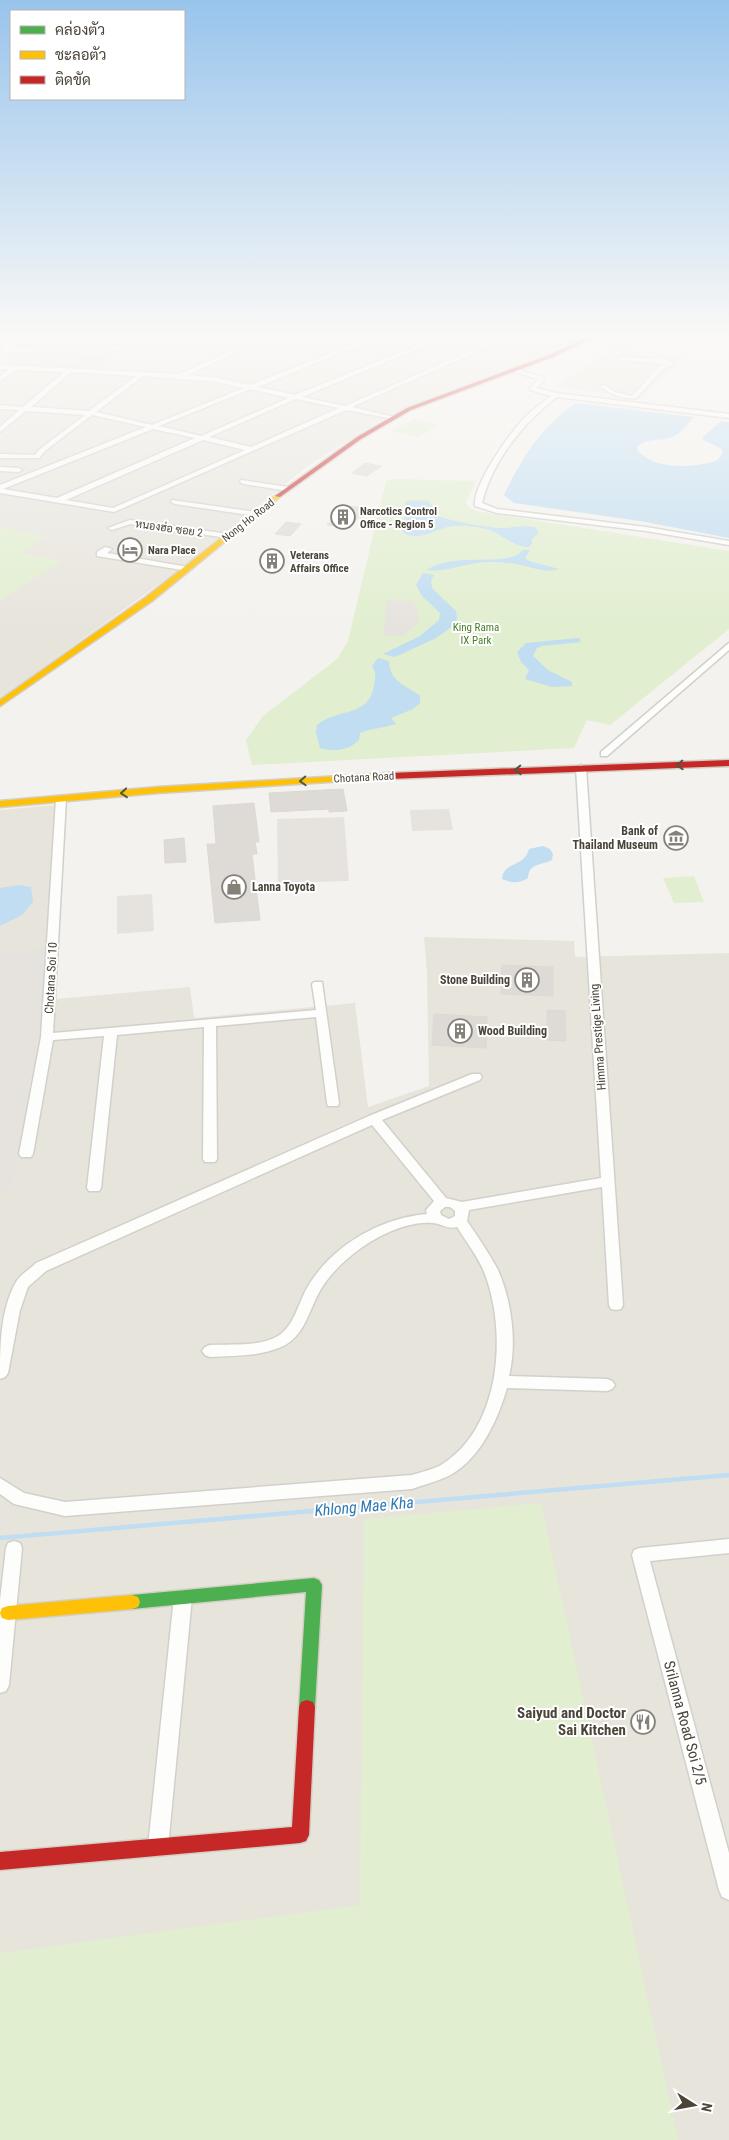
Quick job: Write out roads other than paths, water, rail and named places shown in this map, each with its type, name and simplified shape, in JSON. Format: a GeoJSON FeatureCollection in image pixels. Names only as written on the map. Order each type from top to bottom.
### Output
{"type":"FeatureCollection","features":[{"type":"Feature","properties":{"kind":"main road","name":"Nong Ho Road"},"geometry":{"type":"LineString","coordinates":[[0,704],[188,569],[288,489],[366,434]]}},
{"type":"Feature","properties":{"kind":"main road"},"geometry":{"type":"LineString","coordinates":[[599,754],[624,754]]}},
{"type":"Feature","properties":{"kind":"main road","name":"Chotana Road"},"geometry":{"type":"LineString","coordinates":[[158,784],[729,763]]}},
{"type":"Feature","properties":{"kind":"main road","name":"Chotana Road"},"geometry":{"type":"LineString","coordinates":[[0,804],[60,793],[393,764]]}},
{"type":"Feature","properties":{"kind":"main road"},"geometry":{"type":"LineString","coordinates":[[0,1861],[300,1835],[314,1585],[8,1613]]}},
{"type":"Feature","properties":{"kind":"street"},"geometry":{"type":"LineString","coordinates":[[0,456],[36,457],[63,434]]}},
{"type":"Feature","properties":{"kind":"street"},"geometry":{"type":"LineString","coordinates":[[0,490],[135,434]]}},
{"type":"Feature","properties":{"kind":"street"},"geometry":{"type":"LineString","coordinates":[[183,434],[251,450]]}},
{"type":"Feature","properties":{"kind":"street"},"geometry":{"type":"LineString","coordinates":[[57,501],[211,434]]}},
{"type":"Feature","properties":{"kind":"street"},"geometry":{"type":"LineString","coordinates":[[0,490],[114,510],[287,434]]}},
{"type":"Feature","properties":{"kind":"street"},"geometry":{"type":"LineString","coordinates":[[516,434],[491,470],[479,497],[478,504],[485,508],[637,528],[729,543]]}},
{"type":"Feature","properties":{"kind":"street"},"geometry":{"type":"LineString","coordinates":[[0,448],[42,450]]}},
{"type":"Feature","properties":{"kind":"street"},"geometry":{"type":"LineString","coordinates":[[0,470],[19,470]]}},
{"type":"Feature","properties":{"kind":"street"},"geometry":{"type":"LineString","coordinates":[[244,482],[288,489]]}},
{"type":"Feature","properties":{"kind":"street"},"geometry":{"type":"LineString","coordinates":[[175,502],[256,514]]}},
{"type":"Feature","properties":{"kind":"street","name":"หนองฮ่อ ซอย 2"},"geometry":{"type":"LineString","coordinates":[[112,528],[130,522],[228,536]]}},
{"type":"Feature","properties":{"kind":"street"},"geometry":{"type":"LineString","coordinates":[[108,549],[100,554],[188,569]]}},
{"type":"Feature","properties":{"kind":"street"},"geometry":{"type":"LineString","coordinates":[[599,754],[729,646]]}},
{"type":"Feature","properties":{"kind":"street","name":"Himma Prestige Living"},"geometry":{"type":"LineString","coordinates":[[581,768],[616,1305]]}},
{"type":"Feature","properties":{"kind":"street","name":"Chotana Soi 10"},"geometry":{"type":"LineString","coordinates":[[26,1154],[47,1037],[60,793]]}},
{"type":"Feature","properties":{"kind":"street"},"geometry":{"type":"LineString","coordinates":[[318,984],[333,1103]]}},
{"type":"Feature","properties":{"kind":"street"},"geometry":{"type":"LineString","coordinates":[[47,1037],[322,1012]]}},
{"type":"Feature","properties":{"kind":"street"},"geometry":{"type":"LineString","coordinates":[[210,1023],[210,1159]]}},
{"type":"Feature","properties":{"kind":"street"},"geometry":{"type":"LineString","coordinates":[[94,1188],[112,1032]]}},
{"type":"Feature","properties":{"kind":"street"},"geometry":{"type":"LineString","coordinates":[[0,1373],[13,1310],[22,1284],[41,1266],[374,1119],[476,1077]]}},
{"type":"Feature","properties":{"kind":"street"},"geometry":{"type":"LineString","coordinates":[[374,1119],[443,1203]]}},
{"type":"Feature","properties":{"kind":"street"},"geometry":{"type":"LineString","coordinates":[[210,1351],[266,1347],[280,1342],[292,1331],[301,1318],[319,1280],[343,1256],[368,1237],[395,1225],[434,1218],[445,1224],[460,1214],[608,1180]]}},
{"type":"Feature","properties":{"kind":"street"},"geometry":{"type":"LineString","coordinates":[[0,1485],[20,1499],[65,1509],[412,1482],[446,1469],[472,1449],[495,1406],[505,1354],[504,1323],[492,1275],[453,1203],[443,1203],[435,1207],[432,1214],[434,1218]]}},
{"type":"Feature","properties":{"kind":"street"},"geometry":{"type":"LineString","coordinates":[[501,1382],[607,1385]]}},
{"type":"Feature","properties":{"kind":"street","name":"Srilanna Road Soi 2/5"},"geometry":{"type":"LineString","coordinates":[[729,1546],[640,1555],[729,1890]]}},
{"type":"Feature","properties":{"kind":"street"},"geometry":{"type":"LineString","coordinates":[[0,1685],[14,1548]]}},
{"type":"Feature","properties":{"kind":"street"},"geometry":{"type":"LineString","coordinates":[[158,1847],[183,1597]]}},
{"type":"Feature","properties":{"kind":"water"},"geometry":{"type":"Polygon","coordinates":[[[541,434],[677,434],[673,437],[641,443],[637,450],[654,462],[665,465],[687,466],[718,460],[723,452],[720,448],[703,440],[703,437],[707,434],[729,434],[729,538],[640,521],[514,503],[504,495],[525,456],[541,434]]]}},
{"type":"Feature","properties":{"kind":"water"},"geometry":{"type":"Polygon","coordinates":[[[412,500],[428,501],[438,515],[449,520],[495,528],[535,527],[539,533],[531,540],[533,543],[529,547],[515,544],[490,530],[470,526],[449,527],[424,535],[410,536],[403,533],[401,524],[406,515],[404,512],[405,502],[412,500]]]}},
{"type":"Feature","properties":{"kind":"water"},"geometry":{"type":"Polygon","coordinates":[[[522,550],[530,550],[525,558],[529,561],[559,569],[545,570],[501,562],[481,562],[442,570],[427,570],[438,564],[451,561],[507,558],[516,555],[522,550]]]}},
{"type":"Feature","properties":{"kind":"water"},"geometry":{"type":"Polygon","coordinates":[[[423,573],[434,575],[431,581],[432,588],[456,611],[457,619],[453,626],[436,638],[395,657],[383,654],[420,636],[439,620],[440,613],[422,596],[416,585],[423,573]]]}},
{"type":"Feature","properties":{"kind":"water"},"geometry":{"type":"Polygon","coordinates":[[[579,638],[581,642],[542,646],[537,648],[533,656],[548,670],[572,682],[572,686],[552,687],[525,679],[529,670],[521,662],[517,652],[526,643],[579,638]]]}},
{"type":"Feature","properties":{"kind":"water"},"geometry":{"type":"Polygon","coordinates":[[[378,658],[389,661],[395,679],[420,696],[420,703],[413,709],[391,718],[396,724],[360,733],[359,740],[350,746],[336,750],[320,748],[316,732],[317,725],[334,716],[359,708],[366,703],[371,695],[375,679],[372,666],[378,658]]]}},
{"type":"Feature","properties":{"kind":"water"},"geometry":{"type":"Polygon","coordinates":[[[543,846],[550,849],[553,854],[552,860],[533,867],[528,878],[521,881],[512,882],[502,879],[505,870],[522,860],[529,849],[543,846]]]}},
{"type":"Feature","properties":{"kind":"water"},"geometry":{"type":"Polygon","coordinates":[[[19,885],[31,887],[33,902],[22,915],[0,926],[0,888],[19,885]]]}},
{"type":"Feature","properties":{"kind":"waterway","name":"Khlong Mae Kha"},"geometry":{"type":"LineString","coordinates":[[0,1538],[729,1475]]}},
{"type":"Feature","properties":{"kind":"place","name":"Narcotics Control Office - Region 5"},"geometry":{"type":"Point","coordinates":[343,517]}},
{"type":"Feature","properties":{"kind":"place","name":"Nara Place"},"geometry":{"type":"Point","coordinates":[130,550]}},
{"type":"Feature","properties":{"kind":"place","name":"Veterans Affairs Office"},"geometry":{"type":"Point","coordinates":[272,561]}},
{"type":"Feature","properties":{"kind":"place","name":"Bank of Thailand Museum"},"geometry":{"type":"Point","coordinates":[676,838]}},
{"type":"Feature","properties":{"kind":"place","name":"Lanna Toyota"},"geometry":{"type":"Point","coordinates":[234,887]}},
{"type":"Feature","properties":{"kind":"place","name":"Stone Building"},"geometry":{"type":"Point","coordinates":[527,980]}},
{"type":"Feature","properties":{"kind":"place","name":"Wood Building"},"geometry":{"type":"Point","coordinates":[460,1031]}},
{"type":"Feature","properties":{"kind":"place","name":"Saiyud and Doctor Sai Kitchen"},"geometry":{"type":"Point","coordinates":[643,1722]}},
{"type":"Feature","properties":{"kind":"park label","name":"King Rama IX Park"},"geometry":{"type":"Point","coordinates":[476,633]}}]}
